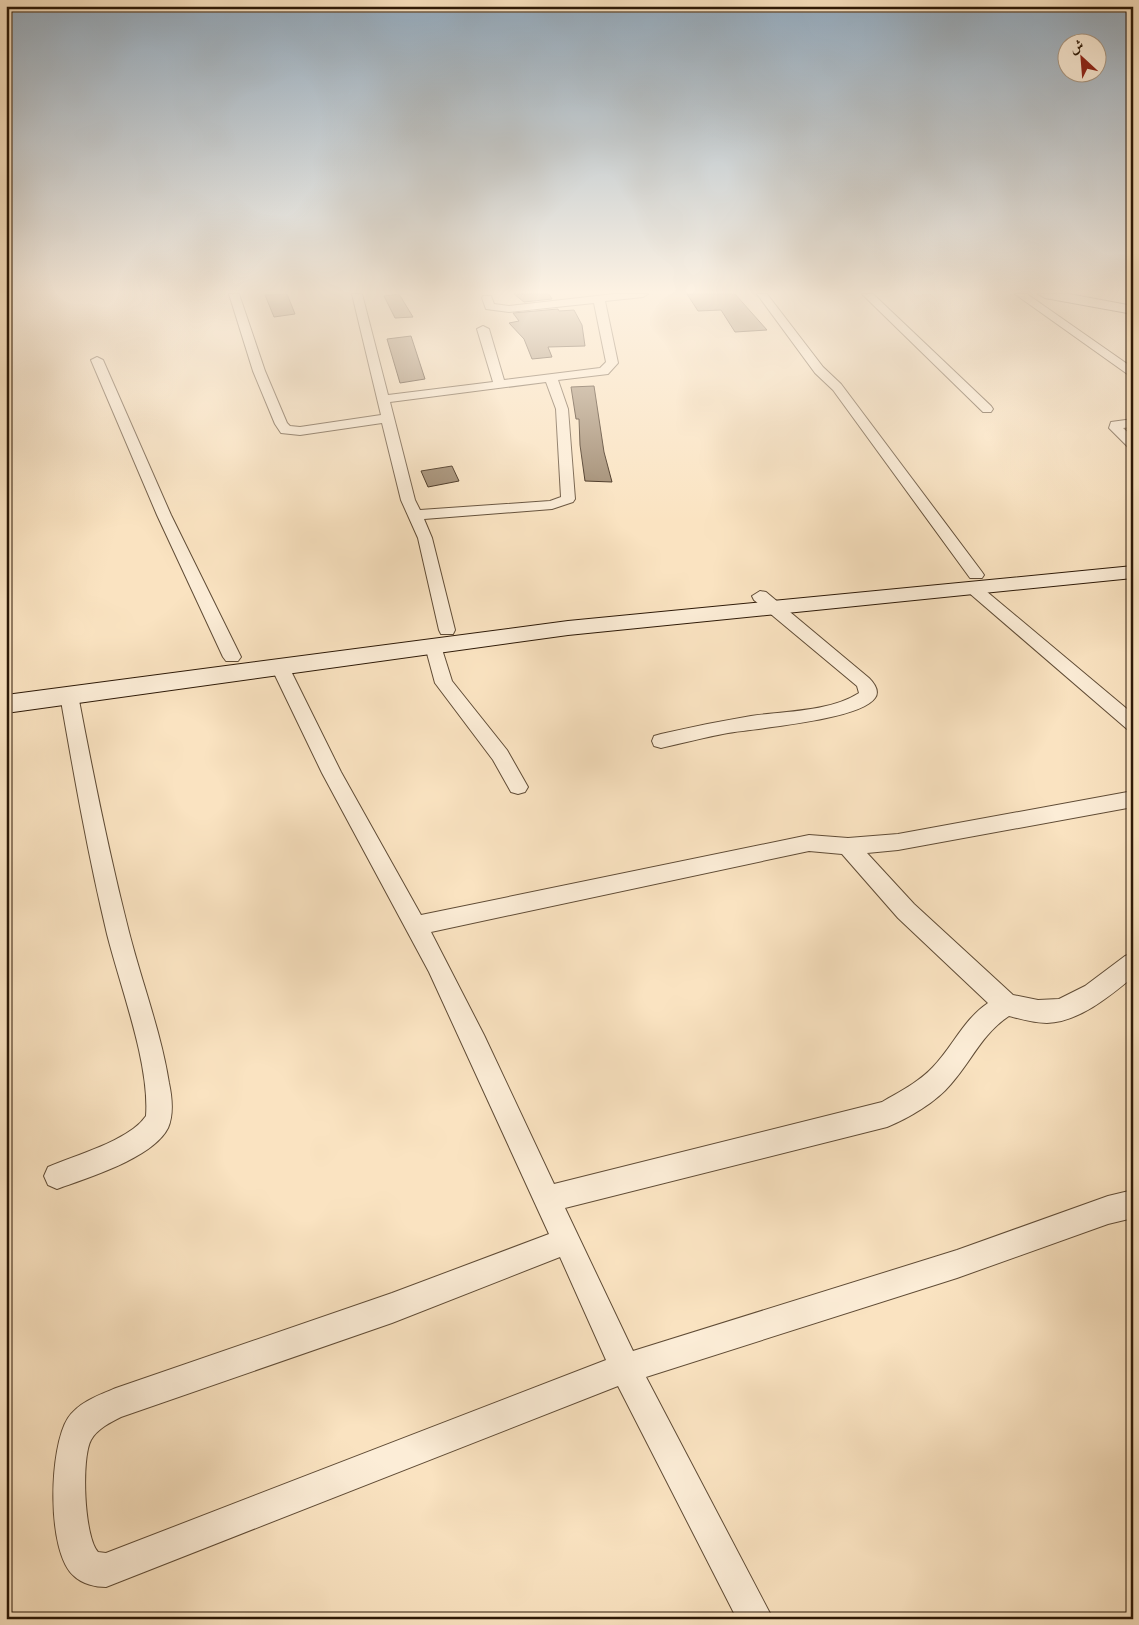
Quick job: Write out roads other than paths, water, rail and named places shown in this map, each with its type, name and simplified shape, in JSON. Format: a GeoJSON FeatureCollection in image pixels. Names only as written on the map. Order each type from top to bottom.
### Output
{"type":"FeatureCollection","features":[{"type":"Feature","properties":{"kind":"main road"},"geometry":{"type":"LineString","coordinates":[[975,582],[1133,560]]}},
{"type":"Feature","properties":{"kind":"main road"},"geometry":{"type":"LineString","coordinates":[[6,688],[232,657],[568,628],[767,602],[975,582],[1133,572]]}},
{"type":"Feature","properties":{"kind":"main road"},"geometry":{"type":"LineString","coordinates":[[6,704],[280,667],[440,638]]}},
{"type":"Feature","properties":{"kind":"street"},"geometry":{"type":"LineString","coordinates":[[101,370],[160,507],[232,657]]}},
{"type":"Feature","properties":{"kind":"street"},"geometry":{"type":"LineString","coordinates":[[259,370],[281,424],[286,430],[300,431],[389,418]]}},
{"type":"Feature","properties":{"kind":"street"},"geometry":{"type":"LineString","coordinates":[[378,370],[408,500],[425,538],[440,638],[444,683],[500,755],[518,787]]}},
{"type":"Feature","properties":{"kind":"street"},"geometry":{"type":"LineString","coordinates":[[496,370],[500,383]]}},
{"type":"Feature","properties":{"kind":"street"},"geometry":{"type":"LineString","coordinates":[[385,399],[500,383],[597,373],[603,370]]}},
{"type":"Feature","properties":{"kind":"street"},"geometry":{"type":"LineString","coordinates":[[819,370],[837,387],[975,582],[1133,724]]}},
{"type":"Feature","properties":{"kind":"street"},"geometry":{"type":"LineString","coordinates":[[945,370],[986,409]]}},
{"type":"Feature","properties":{"kind":"street"},"geometry":{"type":"LineString","coordinates":[[416,515],[552,505],[568,499],[562,409],[551,378]]}},
{"type":"Feature","properties":{"kind":"street"},"geometry":{"type":"LineString","coordinates":[[1133,423],[1116,425],[1115,428],[1133,444]]}},
{"type":"Feature","properties":{"kind":"street"},"geometry":{"type":"LineString","coordinates":[[662,741],[738,724],[854,704],[868,695],[867,686],[863,682],[767,602]]}},
{"type":"Feature","properties":{"kind":"street"},"geometry":{"type":"LineString","coordinates":[[280,667],[332,772],[415,926],[475,1043],[625,1368],[756,1619]]}},
{"type":"Feature","properties":{"kind":"street"},"geometry":{"type":"LineString","coordinates":[[57,1176],[106,1158],[149,1132],[158,1121],[159,1102],[152,1060],[119,934],[92,817],[69,696]]}},
{"type":"Feature","properties":{"kind":"street"},"geometry":{"type":"LineString","coordinates":[[415,926],[801,845],[829,844],[848,846],[898,842],[1133,799]]}},
{"type":"Feature","properties":{"kind":"street"},"geometry":{"type":"LineString","coordinates":[[848,846],[906,911],[1006,1004],[1027,1010],[1050,1012],[1068,1007],[1124,972],[1133,963]]}},
{"type":"Feature","properties":{"kind":"street"},"geometry":{"type":"LineString","coordinates":[[546,1199],[887,1114],[921,1093],[942,1076],[983,1020],[1006,1004]]}},
{"type":"Feature","properties":{"kind":"street"},"geometry":{"type":"LineString","coordinates":[[566,1241],[392,1308],[116,1403],[99,1411],[84,1423],[76,1435],[70,1457],[70,1514],[77,1550],[84,1563],[96,1570],[106,1570],[625,1368],[956,1264],[1108,1210],[1133,1204]]}}]}
